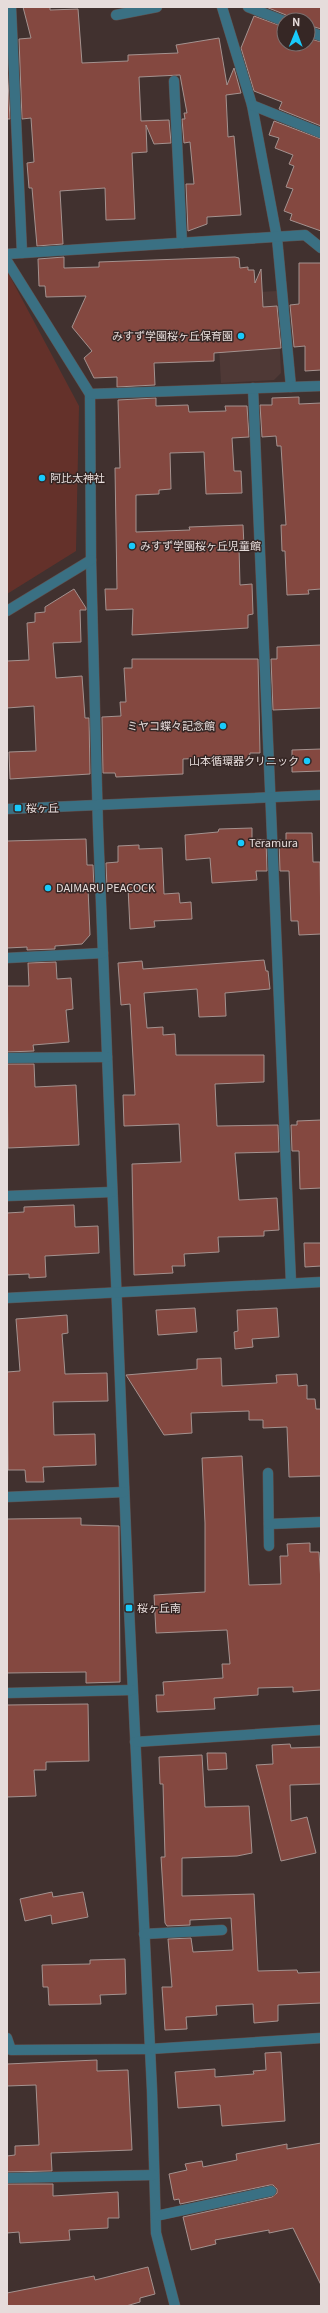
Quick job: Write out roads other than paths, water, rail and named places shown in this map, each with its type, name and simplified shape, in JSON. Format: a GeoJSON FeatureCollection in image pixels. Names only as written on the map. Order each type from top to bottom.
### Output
{"type":"FeatureCollection","features":[{"type":"Feature","properties":{"kind":"street"},"geometry":{"type":"LineString","coordinates":[[11,7],[22,253]]}},
{"type":"Feature","properties":{"kind":"street"},"geometry":{"type":"LineString","coordinates":[[116,15],[157,7]]}},
{"type":"Feature","properties":{"kind":"street"},"geometry":{"type":"LineString","coordinates":[[222,7],[252,105],[278,238],[291,387]]}},
{"type":"Feature","properties":{"kind":"street"},"geometry":{"type":"LineString","coordinates":[[248,7],[276,19]]}},
{"type":"Feature","properties":{"kind":"street"},"geometry":{"type":"LineString","coordinates":[[174,81],[182,243]]}},
{"type":"Feature","properties":{"kind":"street"},"geometry":{"type":"LineString","coordinates":[[252,105],[321,133]]}},
{"type":"Feature","properties":{"kind":"street"},"geometry":{"type":"LineString","coordinates":[[7,254],[278,238],[305,235],[321,248]]}},
{"type":"Feature","properties":{"kind":"street"},"geometry":{"type":"LineString","coordinates":[[7,261],[90,394],[91,560],[103,953],[132,1690],[150,2049],[156,2233],[175,2306]]}},
{"type":"Feature","properties":{"kind":"street"},"geometry":{"type":"LineString","coordinates":[[90,394],[321,386]]}},
{"type":"Feature","properties":{"kind":"street"},"geometry":{"type":"LineString","coordinates":[[253,388],[291,1283]]}},
{"type":"Feature","properties":{"kind":"street"},"geometry":{"type":"LineString","coordinates":[[7,611],[91,560]]}},
{"type":"Feature","properties":{"kind":"street"},"geometry":{"type":"LineString","coordinates":[[7,809],[321,795]]}},
{"type":"Feature","properties":{"kind":"street"},"geometry":{"type":"LineString","coordinates":[[7,958],[103,953]]}},
{"type":"Feature","properties":{"kind":"street"},"geometry":{"type":"LineString","coordinates":[[7,1058],[107,1057]]}},
{"type":"Feature","properties":{"kind":"street"},"geometry":{"type":"LineString","coordinates":[[7,1196],[112,1192]]}},
{"type":"Feature","properties":{"kind":"street"},"geometry":{"type":"LineString","coordinates":[[7,1298],[321,1282]]}},
{"type":"Feature","properties":{"kind":"street"},"geometry":{"type":"LineString","coordinates":[[268,1473],[269,1546]]}},
{"type":"Feature","properties":{"kind":"street"},"geometry":{"type":"LineString","coordinates":[[7,1497],[124,1492]]}},
{"type":"Feature","properties":{"kind":"street"},"geometry":{"type":"LineString","coordinates":[[269,1524],[321,1522]]}},
{"type":"Feature","properties":{"kind":"street"},"geometry":{"type":"LineString","coordinates":[[7,1693],[132,1690]]}},
{"type":"Feature","properties":{"kind":"street"},"geometry":{"type":"LineString","coordinates":[[135,1742],[321,1730]]}},
{"type":"Feature","properties":{"kind":"street"},"geometry":{"type":"LineString","coordinates":[[144,1934],[222,1930]]}},
{"type":"Feature","properties":{"kind":"street"},"geometry":{"type":"LineString","coordinates":[[7,2038],[11,2050],[150,2049],[321,2038]]}},
{"type":"Feature","properties":{"kind":"street"},"geometry":{"type":"LineString","coordinates":[[7,2178],[154,2175]]}},
{"type":"Feature","properties":{"kind":"street"},"geometry":{"type":"LineString","coordinates":[[156,2216],[271,2191]]}},
{"type":"Feature","properties":{"kind":"place","name":"みすず学園桜ヶ丘保育園"},"geometry":{"type":"Point","coordinates":[241,336]}},
{"type":"Feature","properties":{"kind":"place","name":"阿比太神社"},"geometry":{"type":"Point","coordinates":[42,478]}},
{"type":"Feature","properties":{"kind":"place","name":"みすず学園桜ヶ丘児童館"},"geometry":{"type":"Point","coordinates":[132,546]}},
{"type":"Feature","properties":{"kind":"place","name":"ミヤコ蝶々記念館"},"geometry":{"type":"Point","coordinates":[223,726]}},
{"type":"Feature","properties":{"kind":"place","name":"山本循環器クリニック"},"geometry":{"type":"Point","coordinates":[307,761]}},
{"type":"Feature","properties":{"kind":"place","name":"桜ヶ丘"},"geometry":{"type":"Point","coordinates":[18,808]}},
{"type":"Feature","properties":{"kind":"place","name":"Teramura"},"geometry":{"type":"Point","coordinates":[241,843]}},
{"type":"Feature","properties":{"kind":"place","name":"DAIMARU PEACOCK"},"geometry":{"type":"Point","coordinates":[48,888]}},
{"type":"Feature","properties":{"kind":"place","name":"桜ヶ丘南"},"geometry":{"type":"Point","coordinates":[129,1608]}}]}
